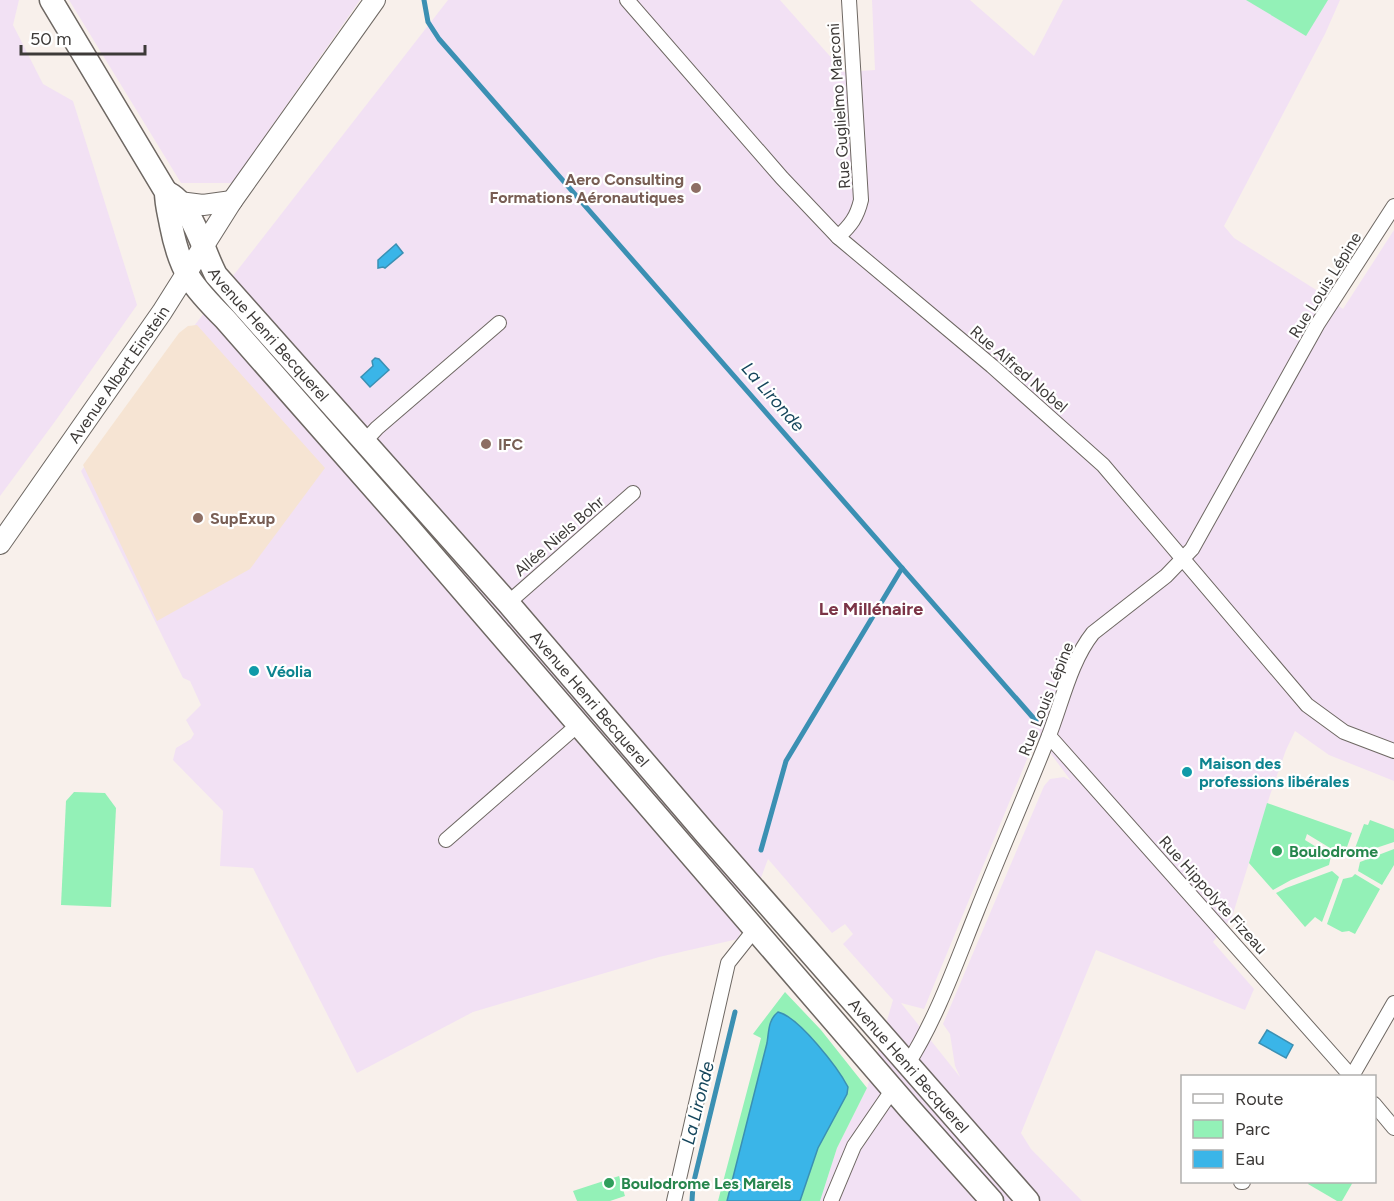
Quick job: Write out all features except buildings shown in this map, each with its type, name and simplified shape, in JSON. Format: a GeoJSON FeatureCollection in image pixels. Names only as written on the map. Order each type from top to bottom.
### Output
{"type":"FeatureCollection","features":[{"type":"Feature","properties":{"kind":"main road","name":"Avenue Henri Becquerel"},"geometry":{"type":"LineString","coordinates":[[51,0],[173,197],[197,231],[216,275],[508,603],[907,1065],[1028,1201]]}},
{"type":"Feature","properties":{"kind":"main road","name":"Avenue Albert Einstein"},"geometry":{"type":"LineString","coordinates":[[0,544],[186,275],[232,201],[375,0]]}},
{"type":"Feature","properties":{"kind":"main road","name":"Avenue Henri Becquerel"},"geometry":{"type":"LineString","coordinates":[[173,197],[166,205],[176,251],[186,275],[201,294],[400,518],[992,1201]]}},
{"type":"Feature","properties":{"kind":"main road"},"geometry":{"type":"LineString","coordinates":[[173,197],[203,205],[232,201]]}},
{"type":"Feature","properties":{"kind":"main road"},"geometry":{"type":"LineString","coordinates":[[893,1089],[907,1065]]}},
{"type":"Feature","properties":{"kind":"street","name":"Rue Alfred Nobel"},"geometry":{"type":"LineString","coordinates":[[627,0],[782,178],[838,237],[992,366],[1102,465],[1307,705],[1344,732],[1394,751]]}},
{"type":"Feature","properties":{"kind":"street","name":"Rue Guglielmo Marconi"},"geometry":{"type":"LineString","coordinates":[[838,237],[855,219],[861,200],[849,0]]}},
{"type":"Feature","properties":{"kind":"street","name":"Rue Louis Lépine"},"geometry":{"type":"LineString","coordinates":[[907,1065],[926,1034],[1049,736],[1071,675],[1087,641],[1093,633],[1166,576],[1192,549],[1317,325],[1394,206]]}},
{"type":"Feature","properties":{"kind":"street"},"geometry":{"type":"LineString","coordinates":[[364,442],[377,428],[499,323]]}},
{"type":"Feature","properties":{"kind":"street","name":"Allée Niels Bohr"},"geometry":{"type":"LineString","coordinates":[[508,603],[633,493]]}},
{"type":"Feature","properties":{"kind":"street"},"geometry":{"type":"LineString","coordinates":[[446,840],[579,724]]}},
{"type":"Feature","properties":{"kind":"street","name":"Rue Hippolyte Fizeau"},"geometry":{"type":"LineString","coordinates":[[1049,736],[1291,998],[1350,1075]]}},
{"type":"Feature","properties":{"kind":"street"},"geometry":{"type":"LineString","coordinates":[[674,1201],[728,963],[755,929]]}},
{"type":"Feature","properties":{"kind":"street"},"geometry":{"type":"LineString","coordinates":[[1353,1075],[1394,1003]]}},
{"type":"Feature","properties":{"kind":"street"},"geometry":{"type":"LineString","coordinates":[[831,1201],[854,1146],[893,1089]]}},
{"type":"Feature","properties":{"kind":"street"},"geometry":{"type":"LineString","coordinates":[[1376,1106],[1394,1128]]}},
{"type":"Feature","properties":{"kind":"shaded area"},"geometry":{"type":"Polygon","coordinates":[[[0,0],[19,0],[13,25],[43,84],[73,101],[137,305],[0,496],[0,0]]]}},
{"type":"Feature","properties":{"kind":"shaded area"},"geometry":{"type":"Polygon","coordinates":[[[69,0],[360,0],[232,183],[181,183],[69,0]]]}},
{"type":"Feature","properties":{"kind":"shaded area"},"geometry":{"type":"Polygon","coordinates":[[[448,0],[780,0],[844,72],[875,70],[872,0],[970,0],[1034,56],[1063,0],[1340,0],[1325,34],[1224,226],[1234,238],[1343,309],[1394,230],[1394,781],[1329,755],[1295,731],[1270,795],[1232,917],[1213,942],[1254,989],[1245,1010],[1096,950],[1021,1133],[1031,1149],[1082,1201],[820,1201],[837,1148],[867,1088],[893,1000],[843,944],[853,934],[845,924],[832,933],[768,859],[738,939],[659,957],[473,1012],[357,1073],[253,868],[220,866],[223,811],[173,760],[176,748],[191,739],[194,734],[186,720],[201,705],[190,681],[183,678],[81,471],[448,0]],[[1037,735],[924,1009],[901,1003],[960,1077],[955,1066],[950,1034],[943,1024],[1044,786],[1050,779],[1064,777],[1071,781],[1037,735]]]}},
{"type":"Feature","properties":{"kind":"shaded area","name":"SupExup"},"geometry":{"type":"Polygon","coordinates":[[[197,325],[325,468],[250,569],[157,621],[83,465],[179,333],[188,326],[197,325]]]}},
{"type":"Feature","properties":{"kind":"green space"},"geometry":{"type":"Polygon","coordinates":[[[1246,0],[1328,0],[1306,36],[1246,0]]]}},
{"type":"Feature","properties":{"kind":"green space"},"geometry":{"type":"Polygon","coordinates":[[[74,792],[105,793],[116,808],[111,907],[61,905],[66,801],[74,792]]]}},
{"type":"Feature","properties":{"kind":"green space","name":"Boulodrome"},"geometry":{"type":"Polygon","coordinates":[[[1267,803],[1352,833],[1347,847],[1343,846],[1335,851],[1307,834],[1305,840],[1331,856],[1329,865],[1273,890],[1249,863],[1267,803]]]}},
{"type":"Feature","properties":{"kind":"green space"},"geometry":{"type":"Polygon","coordinates":[[[1370,820],[1394,829],[1394,842],[1358,854],[1354,851],[1364,824],[1368,825],[1370,820]]]}},
{"type":"Feature","properties":{"kind":"green space"},"geometry":{"type":"Polygon","coordinates":[[[1394,849],[1394,865],[1382,885],[1358,871],[1360,862],[1394,849]]]}},
{"type":"Feature","properties":{"kind":"green space"},"geometry":{"type":"Polygon","coordinates":[[[1332,871],[1339,877],[1322,922],[1315,917],[1305,927],[1276,893],[1332,871]]]}},
{"type":"Feature","properties":{"kind":"green space"},"geometry":{"type":"Polygon","coordinates":[[[1355,874],[1380,889],[1355,934],[1349,931],[1342,932],[1327,924],[1343,879],[1355,874]]]}},
{"type":"Feature","properties":{"kind":"green space"},"geometry":{"type":"Polygon","coordinates":[[[785,992],[821,1030],[867,1088],[837,1148],[820,1201],[718,1201],[761,1038],[753,1034],[785,992]]]}},
{"type":"Feature","properties":{"kind":"green space","name":"Boulodrome Les Marels"},"geometry":{"type":"Polygon","coordinates":[[[619,1176],[625,1196],[610,1201],[577,1201],[573,1191],[619,1176]]]}},
{"type":"Feature","properties":{"kind":"green space"},"geometry":{"type":"Polygon","coordinates":[[[1352,1183],[1342,1201],[1337,1201],[1308,1184],[1352,1183]]]}},
{"type":"Feature","properties":{"kind":"water"},"geometry":{"type":"Polygon","coordinates":[[[396,244],[403,253],[385,268],[378,268],[378,260],[396,244]]]}},
{"type":"Feature","properties":{"kind":"water"},"geometry":{"type":"Polygon","coordinates":[[[375,358],[379,359],[389,370],[370,387],[361,377],[373,366],[372,361],[375,358]]]}},
{"type":"Feature","properties":{"kind":"water"},"geometry":{"type":"Polygon","coordinates":[[[778,1012],[796,1023],[817,1044],[848,1087],[847,1094],[818,1148],[800,1201],[727,1201],[770,1026],[778,1012]]]}},
{"type":"Feature","properties":{"kind":"water"},"geometry":{"type":"Polygon","coordinates":[[[1267,1030],[1293,1045],[1286,1058],[1259,1043],[1267,1030]]]}},
{"type":"Feature","properties":{"kind":"waterway","name":"La Lironde"},"geometry":{"type":"LineString","coordinates":[[424,0],[428,22],[439,39],[1036,721]]}},
{"type":"Feature","properties":{"kind":"waterway","name":"La Lironde"},"geometry":{"type":"LineString","coordinates":[[761,850],[786,761],[902,568]]}},
{"type":"Feature","properties":{"kind":"waterway","name":"La Lironde"},"geometry":{"type":"LineString","coordinates":[[692,1201],[693,1185],[735,1012]]}},
{"type":"Feature","properties":{"kind":"place","name":"Aero Consulting Formations Aéronautiques"},"geometry":{"type":"Point","coordinates":[696,188]}},
{"type":"Feature","properties":{"kind":"place","name":"IFC"},"geometry":{"type":"Point","coordinates":[486,444]}},
{"type":"Feature","properties":{"kind":"place","name":"SupExup"},"geometry":{"type":"Point","coordinates":[198,518]}},
{"type":"Feature","properties":{"kind":"place","name":"Véolia"},"geometry":{"type":"Point","coordinates":[254,671]}},
{"type":"Feature","properties":{"kind":"place","name":"Maison des professions libérales"},"geometry":{"type":"Point","coordinates":[1187,772]}},
{"type":"Feature","properties":{"kind":"place","name":"Boulodrome"},"geometry":{"type":"Point","coordinates":[1277,851]}},
{"type":"Feature","properties":{"kind":"place","name":"Boulodrome Les Marels"},"geometry":{"type":"Point","coordinates":[609,1183]}},
{"type":"Feature","properties":{"kind":"district","name":"Le Millénaire"},"geometry":{"type":"Point","coordinates":[871,609]}}]}
